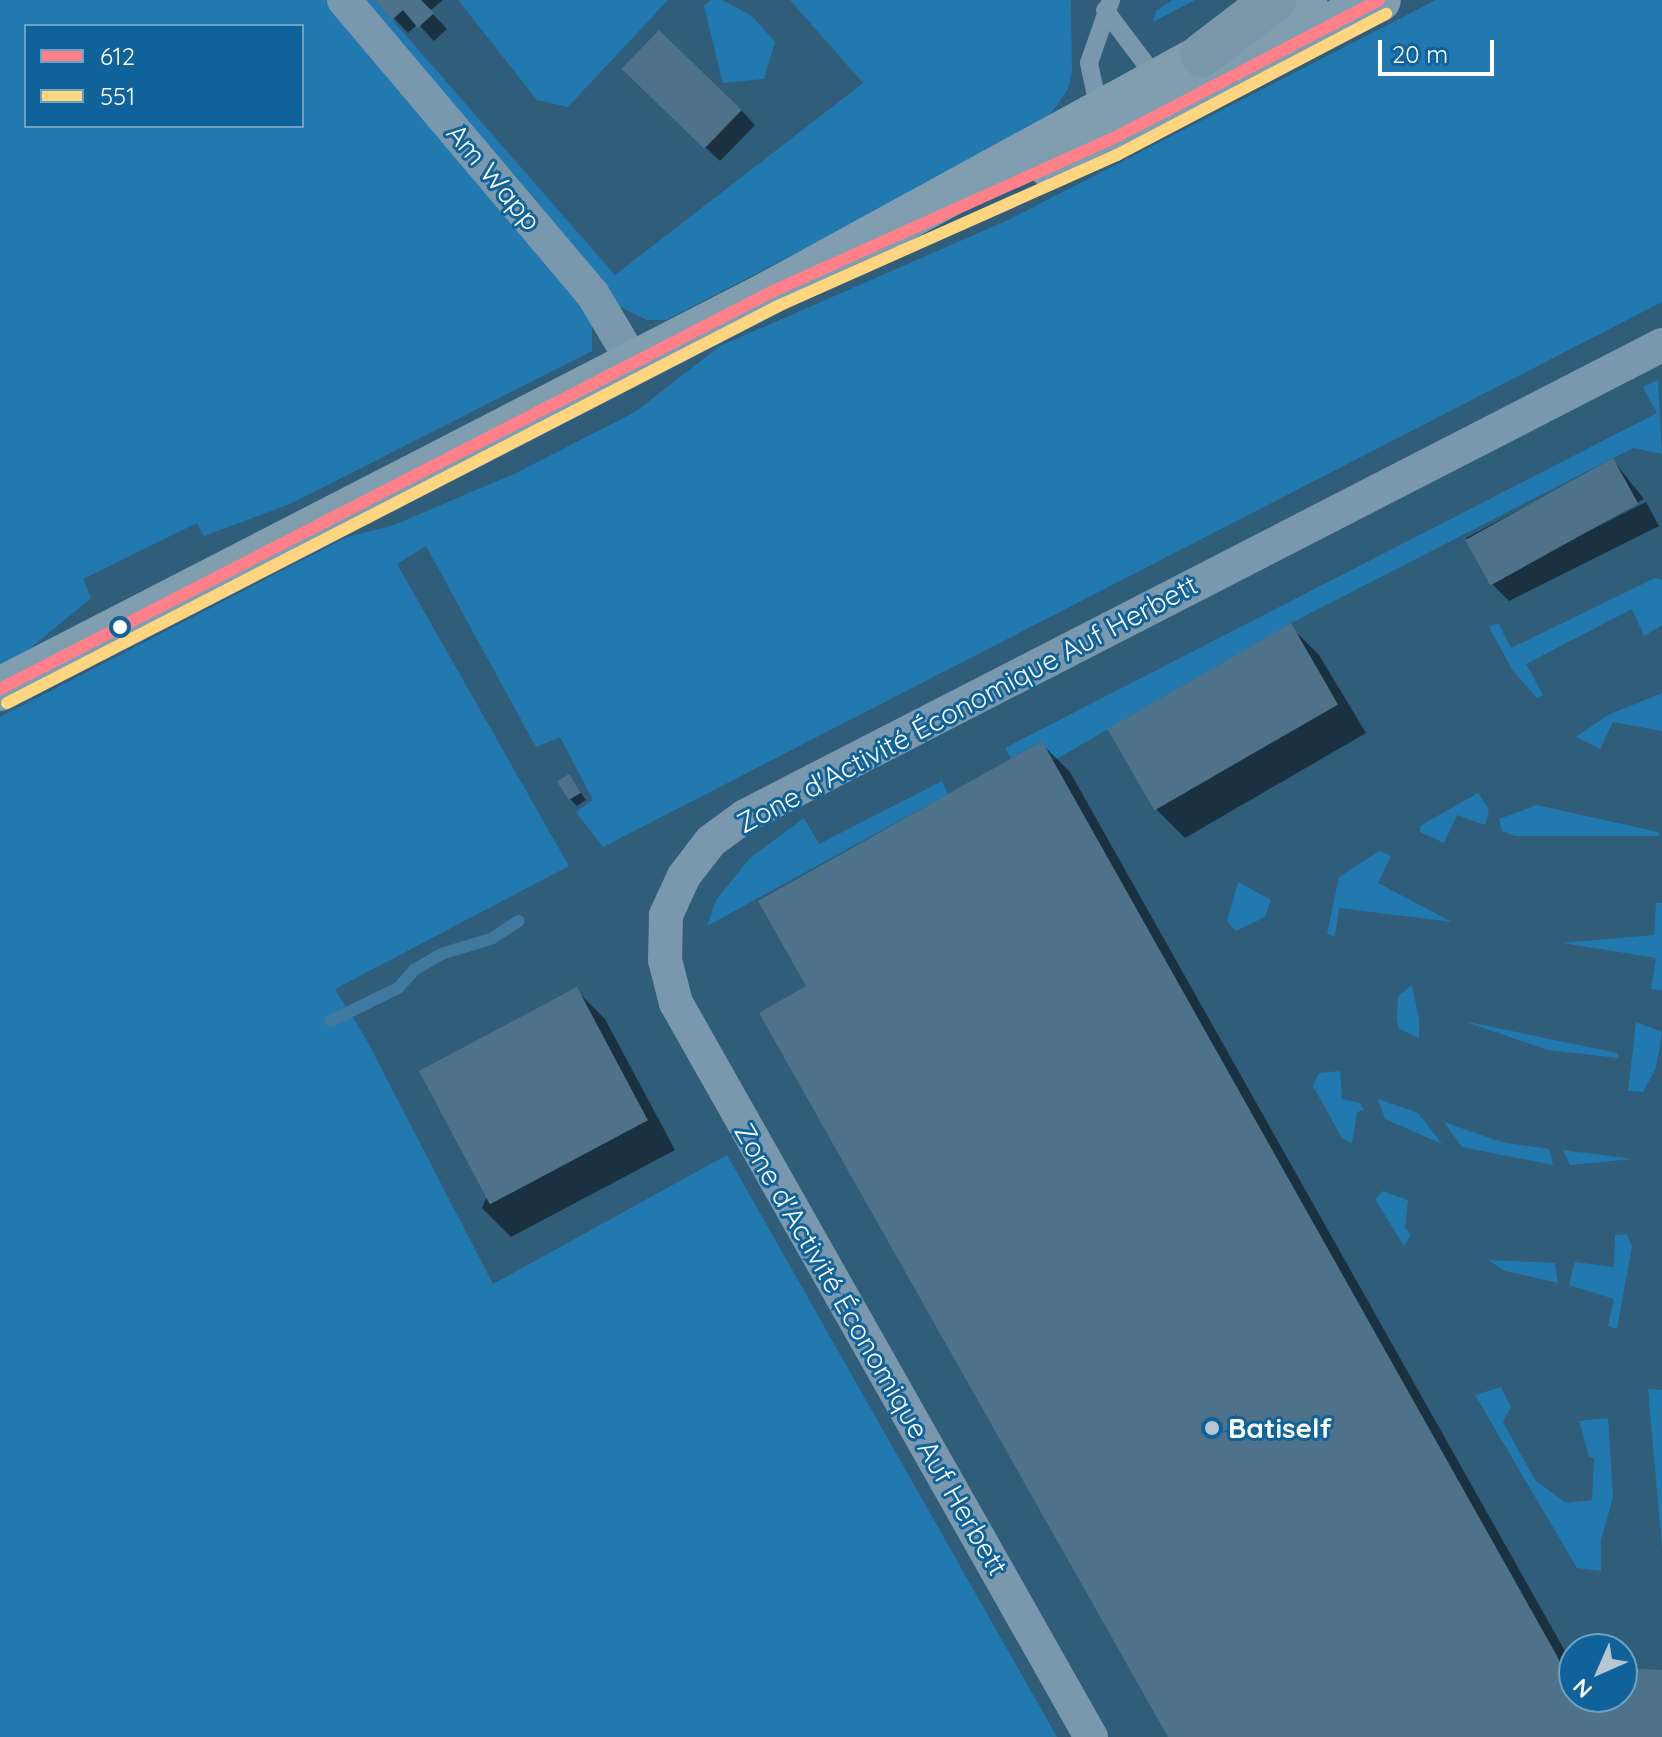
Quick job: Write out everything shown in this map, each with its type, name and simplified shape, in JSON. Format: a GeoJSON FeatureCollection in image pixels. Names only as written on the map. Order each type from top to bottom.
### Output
{"type":"FeatureCollection","features":[{"type":"Feature","properties":{"kind":"highway"},"geometry":{"type":"LineString","coordinates":[[1202,55],[1274,0]]}},
{"type":"Feature","properties":{"kind":"main road"},"geometry":{"type":"LineString","coordinates":[[0,689],[771,292],[1305,0]]}},
{"type":"Feature","properties":{"kind":"main road"},"geometry":{"type":"LineString","coordinates":[[771,292],[1110,140],[1379,0]]}},
{"type":"Feature","properties":{"kind":"street","name":"Am Wapp"},"geometry":{"type":"LineString","coordinates":[[344,0],[592,293],[633,362]]}},
{"type":"Feature","properties":{"kind":"street","name":"Zone d'Activité Économique Auf Herbett"},"geometry":{"type":"LineString","coordinates":[[1091,1737],[676,1003],[665,960],[666,915],[684,876],[711,841],[745,816],[1662,345]]}},
{"type":"Feature","properties":{"kind":"lane"},"geometry":{"type":"LineString","coordinates":[[1108,5],[1157,79]]}},
{"type":"Feature","properties":{"kind":"lane"},"geometry":{"type":"LineString","coordinates":[[1099,110],[1089,63],[1108,5]]}},
{"type":"Feature","properties":{"kind":"shaded area"},"geometry":{"type":"Polygon","coordinates":[[[0,0],[375,0],[615,275],[863,83],[790,0],[1071,0],[1072,72],[1068,89],[1051,114],[1009,143],[666,320],[647,320],[592,293],[592,351],[290,504],[204,536],[197,523],[83,579],[91,598],[0,673],[0,0]]]}},
{"type":"Feature","properties":{"kind":"shaded area"},"geometry":{"type":"Polygon","coordinates":[[[458,0],[668,0],[568,107],[537,100],[458,0]]]}},
{"type":"Feature","properties":{"kind":"shaded area"},"geometry":{"type":"Polygon","coordinates":[[[711,0],[722,0],[752,16],[775,42],[764,79],[723,83],[704,6],[711,0]]]}},
{"type":"Feature","properties":{"kind":"shaded area"},"geometry":{"type":"Polygon","coordinates":[[[1172,0],[1195,0],[1153,22],[1156,11],[1172,0]]]}},
{"type":"Feature","properties":{"kind":"shaded area"},"geometry":{"type":"Polygon","coordinates":[[[1436,0],[1662,0],[1662,302],[603,847],[576,812],[593,800],[560,737],[536,747],[426,546],[397,564],[569,866],[335,989],[365,1037],[493,1284],[727,1155],[1057,1737],[0,1737],[0,717],[347,537],[394,525],[516,473],[635,412],[720,346],[1008,220],[1436,0]]]}},
{"type":"Feature","properties":{"kind":"shaded area"},"geometry":{"type":"Polygon","coordinates":[[[1658,380],[1662,454],[1634,448],[1613,458],[1291,623],[1053,761],[1042,741],[1011,758],[1005,748],[1657,413],[1643,387],[1658,380]]]}},
{"type":"Feature","properties":{"kind":"shaded area"},"geometry":{"type":"Polygon","coordinates":[[[1655,578],[1662,580],[1662,625],[1644,636],[1632,609],[1526,664],[1543,695],[1537,698],[1513,671],[1489,627],[1498,623],[1511,648],[1655,578]]]}},
{"type":"Feature","properties":{"kind":"shaded area"},"geometry":{"type":"Polygon","coordinates":[[[1662,693],[1662,731],[1613,722],[1600,749],[1576,737],[1608,715],[1662,693]]]}},
{"type":"Feature","properties":{"kind":"shaded area"},"geometry":{"type":"Polygon","coordinates":[[[942,781],[948,794],[707,926],[716,900],[750,858],[804,818],[819,844],[942,781]]]}},
{"type":"Feature","properties":{"kind":"shaded area"},"geometry":{"type":"Polygon","coordinates":[[[1478,793],[1489,810],[1485,825],[1457,815],[1444,843],[1420,832],[1420,826],[1478,793]]]}},
{"type":"Feature","properties":{"kind":"shaded area"},"geometry":{"type":"Polygon","coordinates":[[[1537,805],[1658,832],[1659,836],[1515,836],[1502,831],[1499,819],[1537,805]]]}},
{"type":"Feature","properties":{"kind":"shaded area"},"geometry":{"type":"Polygon","coordinates":[[[1379,851],[1391,856],[1378,883],[1452,922],[1339,908],[1335,937],[1327,934],[1339,877],[1379,851]]]}},
{"type":"Feature","properties":{"kind":"shaded area"},"geometry":{"type":"Polygon","coordinates":[[[1238,882],[1271,900],[1265,917],[1236,931],[1227,921],[1238,882]]]}},
{"type":"Feature","properties":{"kind":"shaded area"},"geometry":{"type":"Polygon","coordinates":[[[1656,903],[1662,903],[1662,990],[1651,989],[1656,958],[1563,943],[1654,935],[1656,903]]]}},
{"type":"Feature","properties":{"kind":"shaded area"},"geometry":{"type":"Polygon","coordinates":[[[1412,985],[1419,1019],[1419,1038],[1399,1029],[1397,1019],[1398,996],[1412,985]]]}},
{"type":"Feature","properties":{"kind":"shaded area"},"geometry":{"type":"Polygon","coordinates":[[[1463,1021],[1617,1053],[1619,1058],[1548,1050],[1463,1021]]]}},
{"type":"Feature","properties":{"kind":"shaded area"},"geometry":{"type":"Polygon","coordinates":[[[1636,1022],[1662,1032],[1656,1068],[1643,1092],[1628,1091],[1636,1022]]]}},
{"type":"Feature","properties":{"kind":"shaded area"},"geometry":{"type":"Polygon","coordinates":[[[1340,1071],[1342,1099],[1360,1103],[1364,1110],[1357,1112],[1352,1143],[1342,1138],[1313,1086],[1319,1073],[1340,1071]]]}},
{"type":"Feature","properties":{"kind":"shaded area"},"geometry":{"type":"Polygon","coordinates":[[[1378,1099],[1418,1113],[1442,1144],[1385,1119],[1378,1099]]]}},
{"type":"Feature","properties":{"kind":"shaded area"},"geometry":{"type":"Polygon","coordinates":[[[1444,1122],[1501,1142],[1549,1149],[1553,1165],[1462,1147],[1444,1122]]]}},
{"type":"Feature","properties":{"kind":"shaded area"},"geometry":{"type":"Polygon","coordinates":[[[1563,1150],[1633,1159],[1570,1165],[1563,1150]]]}},
{"type":"Feature","properties":{"kind":"shaded area"},"geometry":{"type":"Polygon","coordinates":[[[1383,1191],[1408,1200],[1405,1228],[1411,1235],[1404,1246],[1375,1199],[1383,1191]]]}},
{"type":"Feature","properties":{"kind":"shaded area"},"geometry":{"type":"Polygon","coordinates":[[[1627,1234],[1632,1247],[1617,1329],[1608,1326],[1614,1299],[1569,1285],[1575,1262],[1614,1267],[1615,1235],[1627,1234]]]}},
{"type":"Feature","properties":{"kind":"shaded area"},"geometry":{"type":"Polygon","coordinates":[[[1488,1260],[1555,1263],[1558,1283],[1505,1271],[1488,1260]]]}},
{"type":"Feature","properties":{"kind":"shaded area"},"geometry":{"type":"Polygon","coordinates":[[[1501,1387],[1511,1407],[1503,1422],[1535,1480],[1566,1503],[1592,1500],[1594,1458],[1589,1457],[1579,1421],[1608,1418],[1613,1497],[1601,1541],[1601,1571],[1577,1568],[1475,1395],[1501,1387]]]}},
{"type":"Feature","properties":{"kind":"shaded area"},"geometry":{"type":"Polygon","coordinates":[[[1648,1389],[1662,1390],[1662,1548],[1648,1389]]]}},
{"type":"Feature","properties":{"kind":"building"},"geometry":{"type":"Polygon","coordinates":[[[375,0],[421,0],[434,13],[418,28],[403,10],[392,20],[375,0]]]}},
{"type":"Feature","properties":{"kind":"building"},"geometry":{"type":"Polygon","coordinates":[[[659,30],[742,110],[704,149],[621,69],[659,30]]]}},
{"type":"Feature","properties":{"kind":"building"},"geometry":{"type":"Polygon","coordinates":[[[1613,458],[1638,503],[1490,585],[1465,540],[1613,458]]]}},
{"type":"Feature","properties":{"kind":"building"},"geometry":{"type":"Polygon","coordinates":[[[1291,623],[1338,704],[1154,810],[1107,729],[1291,623]]]}},
{"type":"Feature","properties":{"kind":"building","name":"Batiself"},"geometry":{"type":"Polygon","coordinates":[[[1042,741],[1558,1659],[1558,1713],[1638,1713],[1638,1669],[1662,1670],[1662,1737],[1168,1737],[759,1013],[806,986],[758,901],[1042,741]]]}},
{"type":"Feature","properties":{"kind":"building"},"geometry":{"type":"Polygon","coordinates":[[[569,774],[581,793],[569,800],[557,781],[569,774]]]}},
{"type":"Feature","properties":{"kind":"building"},"geometry":{"type":"Polygon","coordinates":[[[577,987],[648,1120],[490,1204],[419,1071],[577,987]]]}},
{"type":"Feature","properties":{"kind":"waterway"},"geometry":{"type":"LineString","coordinates":[[331,1021],[398,988],[414,970],[444,953],[491,939],[519,921]]}},
{"type":"Feature","properties":{"kind":"transit line","name":"612"},"geometry":{"type":"LineString","coordinates":[[0,689],[771,292],[1110,140],[1379,0]]}},
{"type":"Feature","properties":{"kind":"transit line","name":"551"},"geometry":{"type":"LineString","coordinates":[[7,703],[778,306],[1117,155],[1386,14]]}},
{"type":"Feature","properties":{"kind":"place","name":"Batiself"},"geometry":{"type":"Point","coordinates":[1212,1428]}}]}
